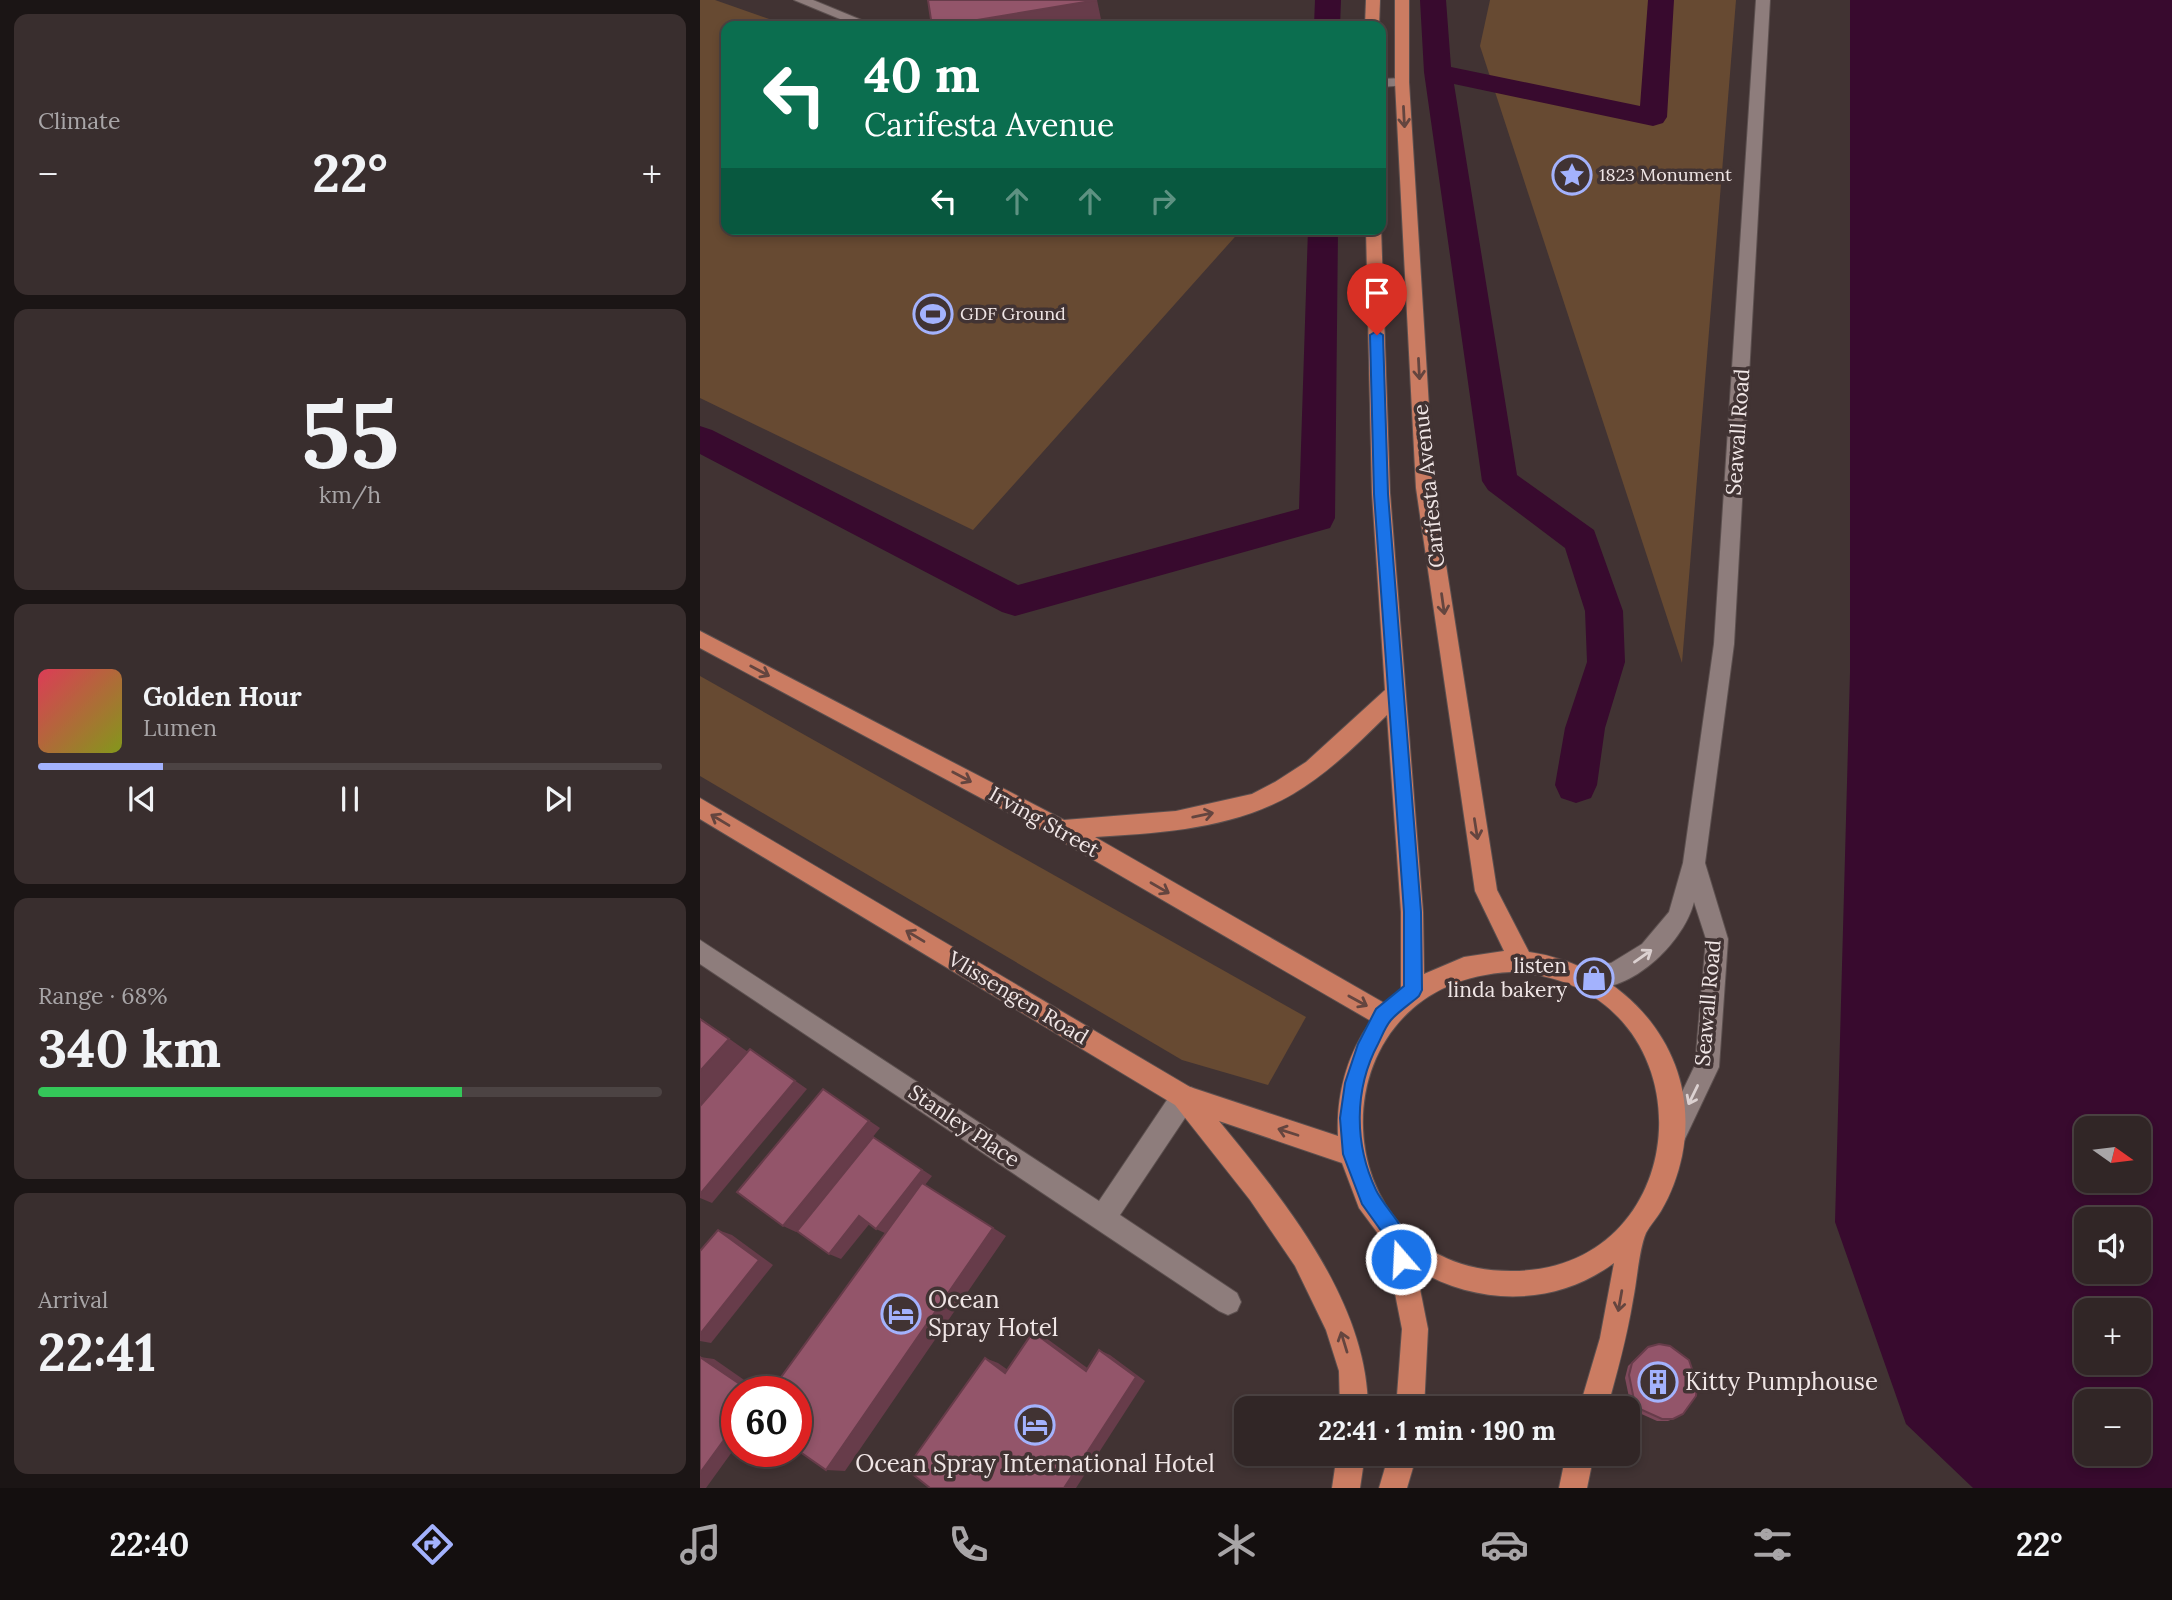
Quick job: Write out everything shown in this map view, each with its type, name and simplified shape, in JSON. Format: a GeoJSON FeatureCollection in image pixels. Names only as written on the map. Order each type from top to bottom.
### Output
{"type":"FeatureCollection","features":[{"type":"Feature","properties":{"kind":"main road"},"geometry":{"type":"LineString","coordinates":[[1372,21],[1373,0]]}},
{"type":"Feature","properties":{"kind":"main road","name":"Carifesta Avenue"},"geometry":{"type":"LineString","coordinates":[[1402,0],[1402,82],[1425,488],[1486,891],[1521,960]]}},
{"type":"Feature","properties":{"kind":"main road","name":"Carifesta Avenue"},"geometry":{"type":"LineString","coordinates":[[1374,235],[1381,494],[1412,912],[1413,990]]}},
{"type":"Feature","properties":{"kind":"main road","name":"Irving Street"},"geometry":{"type":"LineString","coordinates":[[700,639],[1062,830],[1383,1015]]}},
{"type":"Feature","properties":{"kind":"main road"},"geometry":{"type":"LineString","coordinates":[[1062,830],[1178,820],[1233,809],[1282,789],[1336,752],[1394,695]]}},
{"type":"Feature","properties":{"kind":"main road","name":"Vlissengen Road"},"geometry":{"type":"LineString","coordinates":[[700,808],[1184,1097],[1353,1154]]}},
{"type":"Feature","properties":{"kind":"main road"},"geometry":{"type":"LineString","coordinates":[[1521,960],[1552,966],[1580,977],[1619,1005],[1649,1042],[1668,1087],[1672,1139],[1661,1189],[1633,1234],[1592,1268],[1542,1285],[1489,1285],[1439,1268],[1396,1235],[1369,1197],[1353,1154],[1349,1118],[1354,1083],[1365,1050],[1383,1015],[1413,990],[1446,972],[1483,961],[1521,960]]}},
{"type":"Feature","properties":{"kind":"main road"},"geometry":{"type":"LineString","coordinates":[[1184,1097],[1285,1225],[1336,1315],[1352,1369],[1353,1396]]}},
{"type":"Feature","properties":{"kind":"main road"},"geometry":{"type":"LineString","coordinates":[[1597,1396],[1613,1338],[1633,1234]]}},
{"type":"Feature","properties":{"kind":"main road"},"geometry":{"type":"LineString","coordinates":[[1396,1235],[1415,1329],[1411,1396]]}},
{"type":"Feature","properties":{"kind":"main road"},"geometry":{"type":"LineString","coordinates":[[1346,1488],[1350,1466]]}},
{"type":"Feature","properties":{"kind":"main road"},"geometry":{"type":"LineString","coordinates":[[1393,1488],[1399,1466]]}},
{"type":"Feature","properties":{"kind":"main road"},"geometry":{"type":"LineString","coordinates":[[1573,1488],[1578,1466]]}},
{"type":"Feature","properties":{"kind":"street"},"geometry":{"type":"LineString","coordinates":[[801,0],[856,21]]}},
{"type":"Feature","properties":{"kind":"street","name":"Seawall Road"},"geometry":{"type":"LineString","coordinates":[[1580,977],[1614,974],[1650,953],[1679,917],[1694,863],[1724,644],[1763,0]]}},
{"type":"Feature","properties":{"kind":"street"},"geometry":{"type":"LineString","coordinates":[[1386,83],[1402,82]]}},
{"type":"Feature","properties":{"kind":"street","name":"Seawall Road"},"geometry":{"type":"LineString","coordinates":[[1672,1139],[1707,1067],[1717,939],[1694,863]]}},
{"type":"Feature","properties":{"kind":"street","name":"Stanley Place"},"geometry":{"type":"LineString","coordinates":[[700,951],[1228,1302]]}},
{"type":"Feature","properties":{"kind":"street"},"geometry":{"type":"LineString","coordinates":[[1103,1218],[1184,1097]]}},
{"type":"Feature","properties":{"kind":"shaded area","name":"GDF Ground"},"geometry":{"type":"Polygon","coordinates":[[[700,0],[715,0],[775,21],[721,21],[721,235],[1237,235],[973,530],[700,398],[700,0]]]}},
{"type":"Feature","properties":{"kind":"shaded area"},"geometry":{"type":"Polygon","coordinates":[[[1490,0],[1736,0],[1682,663],[1480,46],[1490,0]]]}},
{"type":"Feature","properties":{"kind":"shaded area"},"geometry":{"type":"Polygon","coordinates":[[[1850,0],[2172,0],[2172,1488],[1973,1488],[1906,1424],[1835,1222],[1850,673],[1850,0]]]}},
{"type":"Feature","properties":{"kind":"shaded area"},"geometry":{"type":"Polygon","coordinates":[[[700,676],[1306,1017],[1268,1085],[1182,1060],[700,776],[700,676]]]}},
{"type":"Feature","properties":{"kind":"building"},"geometry":{"type":"Polygon","coordinates":[[[928,0],[1097,0],[971,21],[931,21],[928,0]]]}},
{"type":"Feature","properties":{"kind":"building"},"geometry":{"type":"Polygon","coordinates":[[[700,1019],[729,1039],[700,1071],[700,1019]]]}},
{"type":"Feature","properties":{"kind":"building"},"geometry":{"type":"Polygon","coordinates":[[[750,1049],[795,1081],[700,1194],[700,1106],[750,1049]]]}},
{"type":"Feature","properties":{"kind":"building"},"geometry":{"type":"Polygon","coordinates":[[[823,1089],[869,1121],[783,1226],[737,1192],[823,1089]]]}},
{"type":"Feature","properties":{"kind":"building"},"geometry":{"type":"Polygon","coordinates":[[[873,1137],[922,1170],[876,1229],[859,1216],[829,1254],[797,1231],[873,1137]]]}},
{"type":"Feature","properties":{"kind":"building","name":"Ocean Spray Hotel"},"geometry":{"type":"Polygon","coordinates":[[[922,1183],[993,1228],[826,1470],[812,1460],[812,1376],[782,1376],[922,1183]]]}},
{"type":"Feature","properties":{"kind":"building"},"geometry":{"type":"Polygon","coordinates":[[[718,1230],[759,1260],[700,1334],[700,1251],[718,1230]]]}},
{"type":"Feature","properties":{"kind":"building","name":"Ocean Spray International Hotel"},"geometry":{"type":"Polygon","coordinates":[[[1033,1332],[1086,1371],[1099,1350],[1136,1377],[1064,1488],[930,1488],[906,1469],[985,1358],[1005,1373],[1033,1332]]]}},
{"type":"Feature","properties":{"kind":"building","name":"Kitty Pumphouse"},"geometry":{"type":"Polygon","coordinates":[[[1659,1344],[1670,1346],[1689,1360],[1697,1384],[1696,1396],[1683,1414],[1673,1419],[1662,1419],[1642,1410],[1640,1396],[1633,1396],[1629,1375],[1632,1363],[1648,1347],[1659,1344]]]}},
{"type":"Feature","properties":{"kind":"building"},"geometry":{"type":"Polygon","coordinates":[[[700,1357],[728,1376],[721,1376],[721,1444],[700,1473],[700,1357]]]}},
{"type":"Feature","properties":{"kind":"waterway"},"geometry":{"type":"LineString","coordinates":[[1327,21],[1328,0]]}},
{"type":"Feature","properties":{"kind":"waterway"},"geometry":{"type":"LineString","coordinates":[[1433,0],[1438,72]]}},
{"type":"Feature","properties":{"kind":"waterway"},"geometry":{"type":"LineString","coordinates":[[1438,72],[1653,117],[1661,0]]}},
{"type":"Feature","properties":{"kind":"waterway"},"geometry":{"type":"LineString","coordinates":[[1438,72],[1500,481],[1581,540],[1604,611],[1606,662],[1585,728],[1576,785]]}},
{"type":"Feature","properties":{"kind":"waterway"},"geometry":{"type":"LineString","coordinates":[[700,439],[1015,601],[1317,518],[1323,235]]}},
{"type":"Feature","properties":{"kind":"place","name":"1823 Monument"},"geometry":{"type":"Point","coordinates":[1572,175]}},
{"type":"Feature","properties":{"kind":"place","name":"GDF Ground"},"geometry":{"type":"Point","coordinates":[933,314]}},
{"type":"Feature","properties":{"kind":"place","name":"listen linda bakery"},"geometry":{"type":"Point","coordinates":[1594,978]}},
{"type":"Feature","properties":{"kind":"place","name":"Ocean Spray Hotel"},"geometry":{"type":"Point","coordinates":[901,1314]}},
{"type":"Feature","properties":{"kind":"place","name":"Kitty Pumphouse"},"geometry":{"type":"Point","coordinates":[1658,1382]}},
{"type":"Feature","properties":{"kind":"place","name":"Ocean Spray International Hotel"},"geometry":{"type":"Point","coordinates":[1035,1425]}},
{"type":"Feature","properties":{"kind":"route"},"geometry":{"type":"LineString","coordinates":[[1377,335],[1381,494],[1412,912],[1413,990],[1383,1015],[1365,1050],[1354,1083],[1349,1118],[1353,1154],[1369,1197],[1396,1235],[1401,1259]]}}]}
